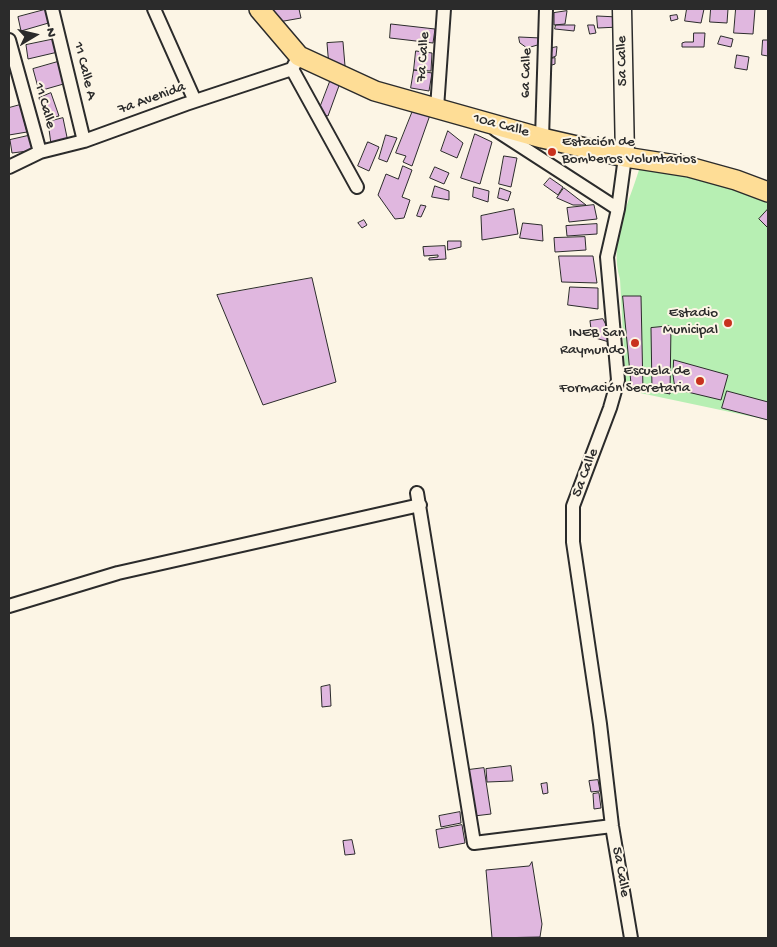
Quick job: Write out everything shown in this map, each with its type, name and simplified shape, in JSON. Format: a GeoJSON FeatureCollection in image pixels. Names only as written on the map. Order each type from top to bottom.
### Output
{"type":"FeatureCollection","features":[{"type":"Feature","properties":{"kind":"main road","name":"10a Calle"},"geometry":{"type":"LineString","coordinates":[[265,10],[295,63],[316,66],[375,91],[483,122],[625,157],[689,167],[768,192]]}},
{"type":"Feature","properties":{"kind":"street","name":"11 Calle A"},"geometry":{"type":"LineString","coordinates":[[52,9],[84,141]]}},
{"type":"Feature","properties":{"kind":"street"},"geometry":{"type":"LineString","coordinates":[[154,9],[195,101]]}},
{"type":"Feature","properties":{"kind":"street","name":"7a Calle"},"geometry":{"type":"LineString","coordinates":[[437,108],[444,9]]}},
{"type":"Feature","properties":{"kind":"street","name":"6a Calle"},"geometry":{"type":"LineString","coordinates":[[542,138],[546,9]]}},
{"type":"Feature","properties":{"kind":"street","name":"5a Calle"},"geometry":{"type":"LineString","coordinates":[[622,9],[625,157],[618,209],[606,257],[618,380],[610,408],[573,506],[573,542],[600,724],[612,826],[631,938]]}},
{"type":"Feature","properties":{"kind":"street","name":"11 Calle"},"geometry":{"type":"LineString","coordinates":[[9,40],[40,152]]}},
{"type":"Feature","properties":{"kind":"street","name":"7a Avenida"},"geometry":{"type":"LineString","coordinates":[[9,167],[40,152],[84,141],[295,63]]}},
{"type":"Feature","properties":{"kind":"street"},"geometry":{"type":"LineString","coordinates":[[295,63],[356,186]]}},
{"type":"Feature","properties":{"kind":"street"},"geometry":{"type":"LineString","coordinates":[[483,122],[618,209]]}},
{"type":"Feature","properties":{"kind":"street"},"geometry":{"type":"LineString","coordinates":[[9,606],[118,573],[419,499],[474,844],[612,826]]}},
{"type":"Feature","properties":{"kind":"green space"},"geometry":{"type":"Polygon","coordinates":[[[644,167],[711,178],[768,200],[768,420],[626,390],[620,279],[617,265],[618,237],[639,170],[644,167]]]}},
{"type":"Feature","properties":{"kind":"building"},"geometry":{"type":"Polygon","coordinates":[[[48,9],[52,22],[21,31],[18,17],[48,9]]]}},
{"type":"Feature","properties":{"kind":"building"},"geometry":{"type":"Polygon","coordinates":[[[299,9],[301,18],[273,23],[270,10],[299,9]]]}},
{"type":"Feature","properties":{"kind":"building"},"geometry":{"type":"Polygon","coordinates":[[[687,9],[704,9],[701,23],[685,21],[687,9]]]}},
{"type":"Feature","properties":{"kind":"building"},"geometry":{"type":"Polygon","coordinates":[[[711,9],[728,9],[727,23],[710,22],[711,9]]]}},
{"type":"Feature","properties":{"kind":"building"},"geometry":{"type":"Polygon","coordinates":[[[736,9],[755,9],[753,34],[734,33],[736,9]]]}},
{"type":"Feature","properties":{"kind":"building"},"geometry":{"type":"Polygon","coordinates":[[[567,11],[565,24],[554,25],[554,13],[567,11]]]}},
{"type":"Feature","properties":{"kind":"building"},"geometry":{"type":"Polygon","coordinates":[[[677,15],[678,19],[671,21],[670,16],[677,15]]]}},
{"type":"Feature","properties":{"kind":"building"},"geometry":{"type":"Polygon","coordinates":[[[597,16],[618,17],[619,27],[598,28],[597,16]]]}},
{"type":"Feature","properties":{"kind":"building"},"geometry":{"type":"Polygon","coordinates":[[[391,24],[435,29],[433,43],[390,38],[391,24]]]}},
{"type":"Feature","properties":{"kind":"building"},"geometry":{"type":"Polygon","coordinates":[[[556,25],[575,25],[574,31],[555,29],[556,25]]]}},
{"type":"Feature","properties":{"kind":"building"},"geometry":{"type":"Polygon","coordinates":[[[588,25],[594,25],[596,33],[590,34],[588,25]]]}},
{"type":"Feature","properties":{"kind":"building"},"geometry":{"type":"Polygon","coordinates":[[[694,33],[705,33],[704,47],[682,47],[682,43],[693,42],[694,33]]]}},
{"type":"Feature","properties":{"kind":"building"},"geometry":{"type":"Polygon","coordinates":[[[721,36],[733,39],[731,47],[718,44],[721,36]]]}},
{"type":"Feature","properties":{"kind":"building"},"geometry":{"type":"Polygon","coordinates":[[[519,37],[541,38],[541,44],[527,48],[520,43],[519,37]]]}},
{"type":"Feature","properties":{"kind":"building"},"geometry":{"type":"Polygon","coordinates":[[[55,39],[58,52],[28,59],[26,45],[55,39]]]}},
{"type":"Feature","properties":{"kind":"building"},"geometry":{"type":"Polygon","coordinates":[[[763,40],[768,40],[768,56],[762,55],[763,40]]]}},
{"type":"Feature","properties":{"kind":"building"},"geometry":{"type":"Polygon","coordinates":[[[343,42],[345,66],[329,67],[327,43],[343,42]]]}},
{"type":"Feature","properties":{"kind":"building"},"geometry":{"type":"Polygon","coordinates":[[[557,47],[556,56],[551,58],[552,48],[557,47]]]}},
{"type":"Feature","properties":{"kind":"building"},"geometry":{"type":"Polygon","coordinates":[[[416,51],[432,53],[431,71],[414,70],[416,51]]]}},
{"type":"Feature","properties":{"kind":"building"},"geometry":{"type":"Polygon","coordinates":[[[737,55],[749,57],[747,70],[735,68],[737,55]]]}},
{"type":"Feature","properties":{"kind":"building"},"geometry":{"type":"Polygon","coordinates":[[[555,58],[555,64],[546,67],[545,60],[555,58]]]}},
{"type":"Feature","properties":{"kind":"building"},"geometry":{"type":"Polygon","coordinates":[[[61,61],[67,83],[39,91],[33,69],[61,61]]]}},
{"type":"Feature","properties":{"kind":"building"},"geometry":{"type":"Polygon","coordinates":[[[414,70],[432,73],[429,91],[411,88],[414,70]]]}},
{"type":"Feature","properties":{"kind":"building"},"geometry":{"type":"Polygon","coordinates":[[[331,79],[340,83],[328,116],[318,113],[331,79]]]}},
{"type":"Feature","properties":{"kind":"building"},"geometry":{"type":"Polygon","coordinates":[[[51,93],[59,116],[45,119],[39,98],[51,93]]]}},
{"type":"Feature","properties":{"kind":"building"},"geometry":{"type":"Polygon","coordinates":[[[20,105],[27,132],[9,135],[9,108],[20,105]]]}},
{"type":"Feature","properties":{"kind":"building"},"geometry":{"type":"Polygon","coordinates":[[[414,108],[430,115],[412,166],[403,162],[406,156],[396,153],[414,108]]]}},
{"type":"Feature","properties":{"kind":"building"},"geometry":{"type":"Polygon","coordinates":[[[63,118],[68,142],[51,144],[48,122],[63,118]]]}},
{"type":"Feature","properties":{"kind":"building"},"geometry":{"type":"Polygon","coordinates":[[[448,131],[463,143],[457,158],[441,151],[448,131]]]}},
{"type":"Feature","properties":{"kind":"building"},"geometry":{"type":"Polygon","coordinates":[[[475,134],[492,142],[480,184],[461,178],[475,134]]]}},
{"type":"Feature","properties":{"kind":"building"},"geometry":{"type":"Polygon","coordinates":[[[32,135],[36,150],[12,153],[10,140],[32,135]]]}},
{"type":"Feature","properties":{"kind":"building"},"geometry":{"type":"Polygon","coordinates":[[[386,135],[397,138],[387,162],[379,159],[386,135]]]}},
{"type":"Feature","properties":{"kind":"building"},"geometry":{"type":"Polygon","coordinates":[[[368,142],[379,147],[369,171],[358,166],[368,142]]]}},
{"type":"Feature","properties":{"kind":"building"},"geometry":{"type":"Polygon","coordinates":[[[504,156],[517,158],[511,187],[499,184],[504,156]]]}},
{"type":"Feature","properties":{"kind":"building"},"geometry":{"type":"Polygon","coordinates":[[[403,166],[412,170],[402,197],[410,200],[404,218],[395,219],[378,195],[386,174],[398,179],[403,166]]]}},
{"type":"Feature","properties":{"kind":"building"},"geometry":{"type":"Polygon","coordinates":[[[435,167],[449,173],[444,184],[430,178],[435,167]]]}},
{"type":"Feature","properties":{"kind":"building"},"geometry":{"type":"Polygon","coordinates":[[[550,178],[563,187],[558,195],[544,185],[550,178]]]}},
{"type":"Feature","properties":{"kind":"building"},"geometry":{"type":"Polygon","coordinates":[[[435,186],[449,191],[449,200],[432,197],[435,186]]]}},
{"type":"Feature","properties":{"kind":"building"},"geometry":{"type":"Polygon","coordinates":[[[474,187],[489,191],[488,202],[473,197],[474,187]]]}},
{"type":"Feature","properties":{"kind":"building"},"geometry":{"type":"Polygon","coordinates":[[[500,188],[511,192],[508,201],[498,198],[500,188]]]}},
{"type":"Feature","properties":{"kind":"building"},"geometry":{"type":"Polygon","coordinates":[[[564,188],[586,205],[573,205],[557,198],[564,188]]]}},
{"type":"Feature","properties":{"kind":"building"},"geometry":{"type":"Polygon","coordinates":[[[421,205],[426,206],[421,217],[417,216],[421,205]]]}},
{"type":"Feature","properties":{"kind":"building"},"geometry":{"type":"Polygon","coordinates":[[[594,205],[597,219],[569,222],[567,208],[594,205]]]}},
{"type":"Feature","properties":{"kind":"building"},"geometry":{"type":"Polygon","coordinates":[[[514,209],[518,234],[482,240],[481,216],[514,209]]]}},
{"type":"Feature","properties":{"kind":"building"},"geometry":{"type":"Polygon","coordinates":[[[768,209],[768,228],[759,219],[768,209]]]}},
{"type":"Feature","properties":{"kind":"building"},"geometry":{"type":"Polygon","coordinates":[[[364,220],[367,225],[362,228],[358,223],[364,220]]]}},
{"type":"Feature","properties":{"kind":"building"},"geometry":{"type":"Polygon","coordinates":[[[523,223],[542,225],[543,241],[520,238],[523,223]]]}},
{"type":"Feature","properties":{"kind":"building"},"geometry":{"type":"Polygon","coordinates":[[[597,224],[597,234],[567,236],[566,226],[597,224]]]}},
{"type":"Feature","properties":{"kind":"building"},"geometry":{"type":"Polygon","coordinates":[[[585,237],[586,250],[555,252],[554,238],[585,237]]]}},
{"type":"Feature","properties":{"kind":"building"},"geometry":{"type":"Polygon","coordinates":[[[448,241],[461,241],[461,247],[448,250],[448,241]]]}},
{"type":"Feature","properties":{"kind":"building"},"geometry":{"type":"Polygon","coordinates":[[[445,246],[446,259],[429,260],[429,258],[438,257],[438,255],[424,256],[423,247],[445,246]]]}},
{"type":"Feature","properties":{"kind":"building"},"geometry":{"type":"Polygon","coordinates":[[[559,256],[593,256],[597,283],[562,282],[559,256]]]}},
{"type":"Feature","properties":{"kind":"building"},"geometry":{"type":"Polygon","coordinates":[[[312,278],[336,382],[263,405],[217,295],[312,278]]]}},
{"type":"Feature","properties":{"kind":"building"},"geometry":{"type":"Polygon","coordinates":[[[570,287],[598,288],[598,309],[568,305],[570,287]]]}},
{"type":"Feature","properties":{"kind":"building","name":"INEB San Raymundo"},"geometry":{"type":"Polygon","coordinates":[[[623,296],[641,296],[643,391],[632,390],[623,296]]]}},
{"type":"Feature","properties":{"kind":"building"},"geometry":{"type":"Polygon","coordinates":[[[603,319],[616,344],[592,337],[590,321],[603,319]]]}},
{"type":"Feature","properties":{"kind":"building"},"geometry":{"type":"Polygon","coordinates":[[[671,326],[670,394],[652,390],[651,328],[671,326]]]}},
{"type":"Feature","properties":{"kind":"building","name":"Escuela de Formación Secretaria"},"geometry":{"type":"Polygon","coordinates":[[[674,360],[728,375],[721,400],[675,389],[673,375],[674,360]]]}},
{"type":"Feature","properties":{"kind":"building"},"geometry":{"type":"Polygon","coordinates":[[[727,391],[768,402],[768,420],[722,408],[727,391]]]}},
{"type":"Feature","properties":{"kind":"building"},"geometry":{"type":"Polygon","coordinates":[[[330,685],[331,706],[322,707],[321,687],[330,685]]]}},
{"type":"Feature","properties":{"kind":"building"},"geometry":{"type":"Polygon","coordinates":[[[511,766],[513,781],[487,782],[486,769],[511,766]]]}},
{"type":"Feature","properties":{"kind":"building"},"geometry":{"type":"Polygon","coordinates":[[[484,768],[491,814],[474,816],[468,770],[484,768]]]}},
{"type":"Feature","properties":{"kind":"building"},"geometry":{"type":"Polygon","coordinates":[[[598,780],[600,791],[591,792],[589,781],[598,780]]]}},
{"type":"Feature","properties":{"kind":"building"},"geometry":{"type":"Polygon","coordinates":[[[547,783],[548,793],[543,794],[541,784],[547,783]]]}},
{"type":"Feature","properties":{"kind":"building"},"geometry":{"type":"Polygon","coordinates":[[[599,793],[601,808],[594,809],[593,794],[599,793]]]}},
{"type":"Feature","properties":{"kind":"building"},"geometry":{"type":"Polygon","coordinates":[[[460,812],[461,823],[441,827],[439,816],[460,812]]]}},
{"type":"Feature","properties":{"kind":"building"},"geometry":{"type":"Polygon","coordinates":[[[462,825],[465,843],[439,848],[436,830],[462,825]]]}},
{"type":"Feature","properties":{"kind":"building"},"geometry":{"type":"Polygon","coordinates":[[[352,840],[355,854],[345,855],[343,841],[352,840]]]}},
{"type":"Feature","properties":{"kind":"building"},"geometry":{"type":"Polygon","coordinates":[[[532,862],[542,924],[540,937],[492,938],[486,870],[529,866],[532,862]]]}},
{"type":"Feature","properties":{"kind":"place","name":"Estación de Bomberos Voluntarios"},"geometry":{"type":"Point","coordinates":[552,152]}},
{"type":"Feature","properties":{"kind":"place","name":"Estadio Municipal"},"geometry":{"type":"Point","coordinates":[728,323]}},
{"type":"Feature","properties":{"kind":"place","name":"INEB San Raymundo"},"geometry":{"type":"Point","coordinates":[635,343]}},
{"type":"Feature","properties":{"kind":"place","name":"Escuela de Formación Secretaria"},"geometry":{"type":"Point","coordinates":[700,381]}}]}
